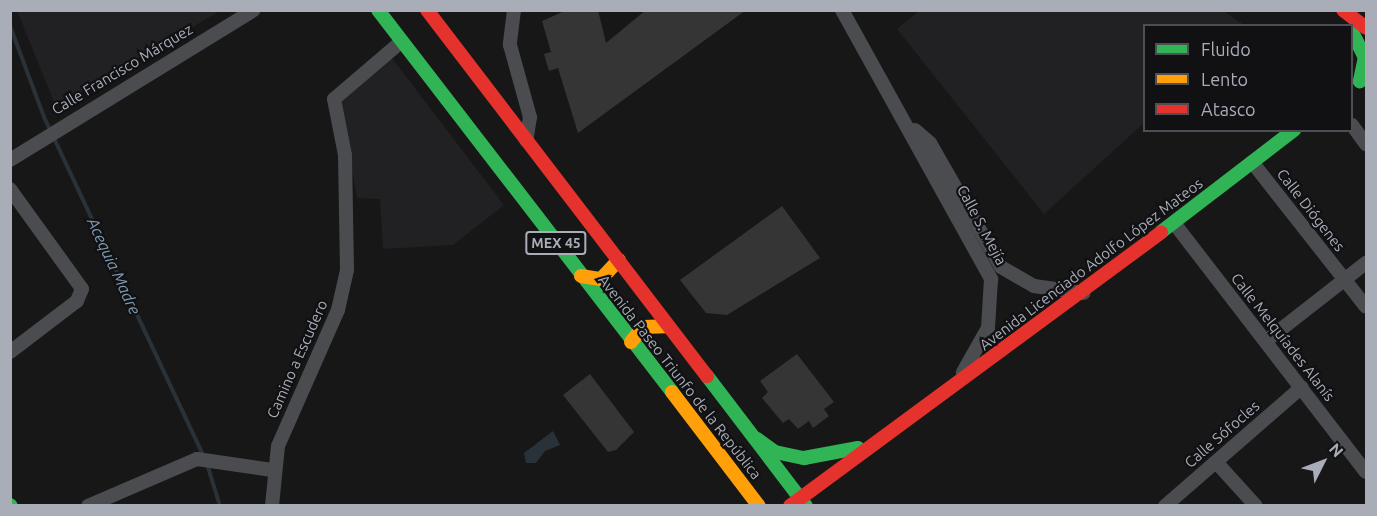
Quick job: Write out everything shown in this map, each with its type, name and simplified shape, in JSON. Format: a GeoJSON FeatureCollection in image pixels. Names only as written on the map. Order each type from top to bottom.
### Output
{"type":"FeatureCollection","features":[{"type":"Feature","properties":{"kind":"main road","name":"Avenida Paseo Triunfo de la República"},"geometry":{"type":"LineString","coordinates":[[378,10],[759,506]]}},
{"type":"Feature","properties":{"kind":"main road","name":"Avenida Paseo Triunfo de la República"},"geometry":{"type":"LineString","coordinates":[[427,10],[618,260],[798,503]]}},
{"type":"Feature","properties":{"kind":"main road"},"geometry":{"type":"LineString","coordinates":[[1334,10],[1344,24]]}},
{"type":"Feature","properties":{"kind":"main road"},"geometry":{"type":"LineString","coordinates":[[1343,10],[1366,28]]}},
{"type":"Feature","properties":{"kind":"main road"},"geometry":{"type":"LineString","coordinates":[[1349,10],[1366,20]]}},
{"type":"Feature","properties":{"kind":"main road"},"geometry":{"type":"LineString","coordinates":[[1353,34],[1365,57],[1359,81]]}},
{"type":"Feature","properties":{"kind":"main road","name":"Avenida Licenciado Adolfo López Mateos"},"geometry":{"type":"LineString","coordinates":[[798,503],[870,444],[962,374],[994,360],[1291,132]]}},
{"type":"Feature","properties":{"kind":"main road"},"geometry":{"type":"LineString","coordinates":[[581,276],[601,279],[618,260]]}},
{"type":"Feature","properties":{"kind":"main road"},"geometry":{"type":"LineString","coordinates":[[631,342],[643,327],[666,326]]}},
{"type":"Feature","properties":{"kind":"main road"},"geometry":{"type":"LineString","coordinates":[[746,432],[775,452],[804,458],[870,444]]}},
{"type":"Feature","properties":{"kind":"main road"},"geometry":{"type":"LineString","coordinates":[[734,476],[738,506]]}},
{"type":"Feature","properties":{"kind":"street","name":"Calle Francisco Márquez"},"geometry":{"type":"LineString","coordinates":[[10,160],[62,124],[254,10]]}},
{"type":"Feature","properties":{"kind":"street"},"geometry":{"type":"LineString","coordinates":[[514,10],[510,45],[530,117],[526,141]]}},
{"type":"Feature","properties":{"kind":"street","name":"Calle S. Mejía"},"geometry":{"type":"LineString","coordinates":[[842,10],[911,128],[991,279],[988,328],[962,374]]}},
{"type":"Feature","properties":{"kind":"street","name":"Camino a Escudero"},"geometry":{"type":"LineString","coordinates":[[272,470],[344,290],[347,189],[334,99],[402,41]]}},
{"type":"Feature","properties":{"kind":"street"},"geometry":{"type":"LineString","coordinates":[[1353,126],[1366,144]]}},
{"type":"Feature","properties":{"kind":"street","name":"Calle S. Mejía"},"geometry":{"type":"LineString","coordinates":[[911,128],[930,143],[1001,267],[1034,286],[1084,293]]}},
{"type":"Feature","properties":{"kind":"street","name":"Calle Diógenes"},"geometry":{"type":"LineString","coordinates":[[1252,162],[1366,307]]}},
{"type":"Feature","properties":{"kind":"street"},"geometry":{"type":"LineString","coordinates":[[10,189],[78,278],[82,289],[77,301],[10,352]]}},
{"type":"Feature","properties":{"kind":"street","name":"Calle Melquíades Alanís"},"geometry":{"type":"LineString","coordinates":[[1174,223],[1366,472]]}},
{"type":"Feature","properties":{"kind":"street"},"geometry":{"type":"LineString","coordinates":[[1266,341],[1366,263]]}},
{"type":"Feature","properties":{"kind":"street","name":"Calle Sófocles"},"geometry":{"type":"LineString","coordinates":[[1165,506],[1302,387]]}},
{"type":"Feature","properties":{"kind":"street"},"geometry":{"type":"LineString","coordinates":[[88,506],[197,459],[216,459],[272,470],[272,506]]}},
{"type":"Feature","properties":{"kind":"street"},"geometry":{"type":"LineString","coordinates":[[1216,462],[1256,506]]}},
{"type":"Feature","properties":{"kind":"shaded area"},"geometry":{"type":"Polygon","coordinates":[[[1222,10],[1243,24],[1143,24],[1143,124],[1044,214],[897,29],[919,11],[1222,10]]]}},
{"type":"Feature","properties":{"kind":"shaded area"},"geometry":{"type":"Polygon","coordinates":[[[17,11],[220,11],[56,107],[17,11]]]}},
{"type":"Feature","properties":{"kind":"shaded area"},"geometry":{"type":"Polygon","coordinates":[[[392,58],[504,205],[453,245],[383,249],[380,199],[357,198],[340,101],[392,58]]]}},
{"type":"Feature","properties":{"kind":"shaded area"},"geometry":{"type":"Polygon","coordinates":[[[553,431],[560,445],[545,451],[536,463],[526,463],[524,453],[553,431]]]}},
{"type":"Feature","properties":{"kind":"building"},"geometry":{"type":"Polygon","coordinates":[[[567,10],[598,10],[606,43],[646,10],[746,10],[578,133],[558,68],[549,71],[544,54],[551,52],[542,21],[567,10]]]}},
{"type":"Feature","properties":{"kind":"building"},"geometry":{"type":"Polygon","coordinates":[[[782,206],[820,258],[727,315],[706,313],[680,280],[782,206]]]}},
{"type":"Feature","properties":{"kind":"building"},"geometry":{"type":"Polygon","coordinates":[[[797,354],[834,402],[824,409],[829,416],[813,428],[809,421],[798,429],[789,419],[783,423],[762,398],[768,392],[760,381],[797,354]]]}},
{"type":"Feature","properties":{"kind":"building"},"geometry":{"type":"Polygon","coordinates":[[[590,374],[634,432],[616,450],[608,452],[563,395],[590,374]]]}},
{"type":"Feature","properties":{"kind":"waterway","name":"Acequia Madre"},"geometry":{"type":"LineString","coordinates":[[10,26],[44,117],[204,457]]}},
{"type":"Feature","properties":{"kind":"waterway","name":"Acequia Madre"},"geometry":{"type":"LineString","coordinates":[[207,464],[220,506]]}},
{"type":"Feature","properties":{"kind":"traffic: fast"},"geometry":{"type":"LineString","coordinates":[[378,10],[672,392]]}},
{"type":"Feature","properties":{"kind":"traffic: fast"},"geometry":{"type":"LineString","coordinates":[[1353,34],[1365,57],[1360,81]]}},
{"type":"Feature","properties":{"kind":"traffic: fast"},"geometry":{"type":"LineString","coordinates":[[1161,232],[1291,132]]}},
{"type":"Feature","properties":{"kind":"traffic: fast"},"geometry":{"type":"LineString","coordinates":[[707,376],[806,506]]}},
{"type":"Feature","properties":{"kind":"traffic: fast"},"geometry":{"type":"LineString","coordinates":[[757,439],[775,452],[804,458],[858,448]]}},
{"type":"Feature","properties":{"kind":"traffic: slow"},"geometry":{"type":"LineString","coordinates":[[581,276],[601,279],[619,260]]}},
{"type":"Feature","properties":{"kind":"traffic: slow"},"geometry":{"type":"LineString","coordinates":[[631,342],[643,327],[666,326]]}},
{"type":"Feature","properties":{"kind":"traffic: slow"},"geometry":{"type":"LineString","coordinates":[[672,392],[759,506]]}},
{"type":"Feature","properties":{"kind":"traffic: jam"},"geometry":{"type":"LineString","coordinates":[[427,10],[707,376]]}},
{"type":"Feature","properties":{"kind":"traffic: jam"},"geometry":{"type":"LineString","coordinates":[[1343,10],[1366,28]]}},
{"type":"Feature","properties":{"kind":"traffic: jam"},"geometry":{"type":"LineString","coordinates":[[790,506],[1161,232]]}}]}
